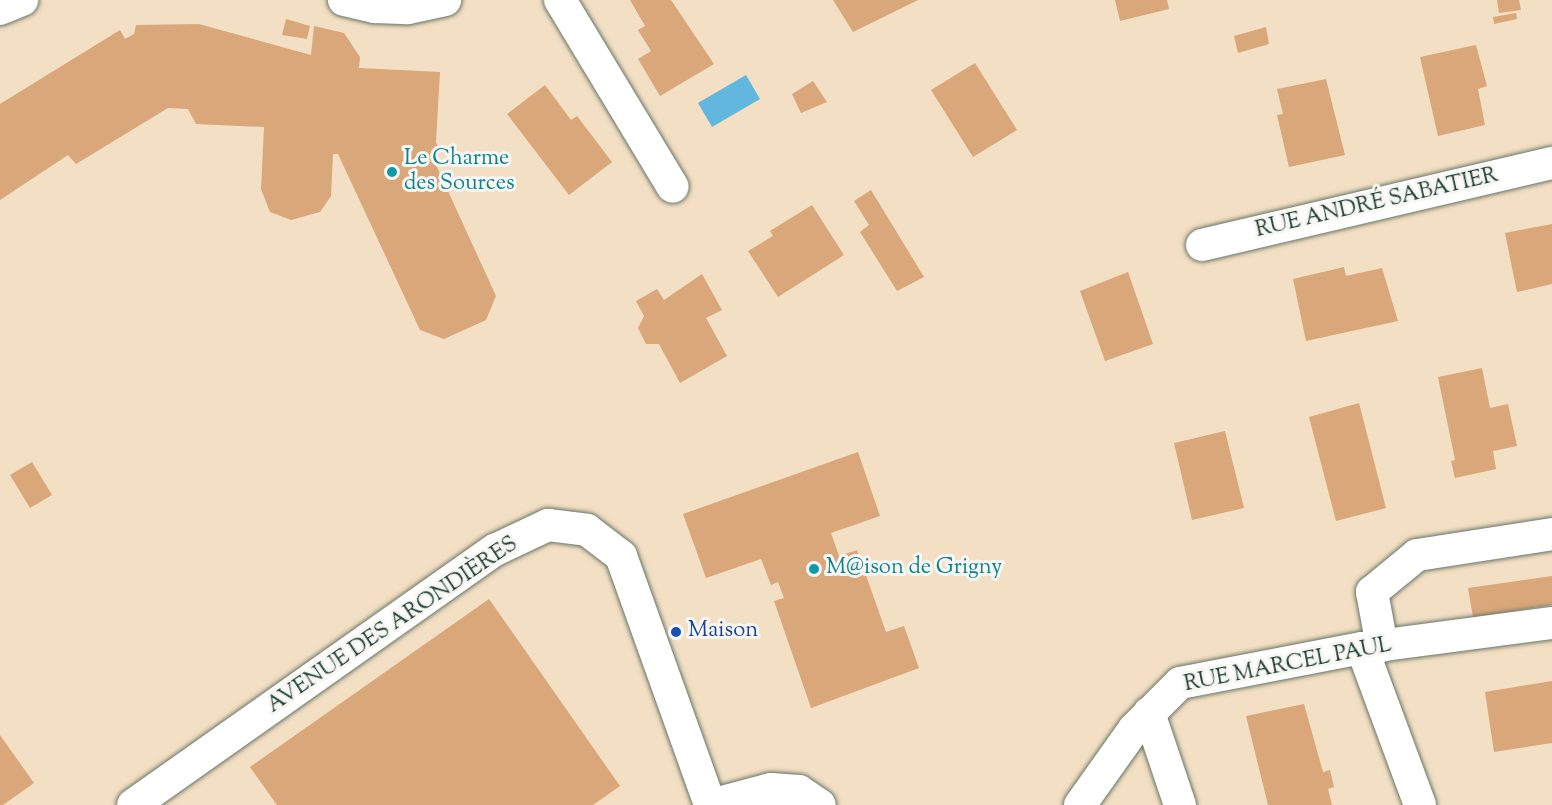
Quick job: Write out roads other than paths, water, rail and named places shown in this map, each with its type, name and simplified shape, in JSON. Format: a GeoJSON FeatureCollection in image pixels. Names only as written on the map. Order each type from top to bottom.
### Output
{"type":"FeatureCollection","features":[{"type":"Feature","properties":{"kind":"street"},"geometry":{"type":"LineString","coordinates":[[0,9],[22,0]]}},
{"type":"Feature","properties":{"kind":"street"},"geometry":{"type":"LineString","coordinates":[[344,0],[375,7],[408,8],[445,0]]}},
{"type":"Feature","properties":{"kind":"street"},"geometry":{"type":"LineString","coordinates":[[560,0],[674,187]]}},
{"type":"Feature","properties":{"kind":"street","name":"RUE ANDRÉ SABATIER"},"geometry":{"type":"LineString","coordinates":[[1202,245],[1552,163]]}},
{"type":"Feature","properties":{"kind":"street","name":"AVENUE DES ARONDIÈRES"},"geometry":{"type":"LineString","coordinates":[[133,805],[495,550],[548,525],[587,530],[621,556],[711,805]]}},
{"type":"Feature","properties":{"kind":"street"},"geometry":{"type":"LineString","coordinates":[[1420,805],[1372,647],[1372,592],[1417,555],[1552,534]]}},
{"type":"Feature","properties":{"kind":"street","name":"RUE MARCEL PAUL"},"geometry":{"type":"LineString","coordinates":[[1080,805],[1149,713],[1180,683],[1372,647],[1552,623]]}},
{"type":"Feature","properties":{"kind":"street"},"geometry":{"type":"LineString","coordinates":[[1149,713],[1180,805]]}},
{"type":"Feature","properties":{"kind":"street"},"geometry":{"type":"LineString","coordinates":[[711,805],[771,789],[799,790],[820,805]]}},
{"type":"Feature","properties":{"kind":"water"},"geometry":{"type":"Polygon","coordinates":[[[746,75],[760,99],[712,127],[698,103],[746,75]]]}},
{"type":"Feature","properties":{"kind":"place","name":"Le Charme des Sources"},"geometry":{"type":"Point","coordinates":[392,172]}},
{"type":"Feature","properties":{"kind":"place","name":"M@ison de Grigny"},"geometry":{"type":"Point","coordinates":[814,569]}},
{"type":"Feature","properties":{"kind":"place","name":"Maison"},"geometry":{"type":"Point","coordinates":[676,632]}}]}
